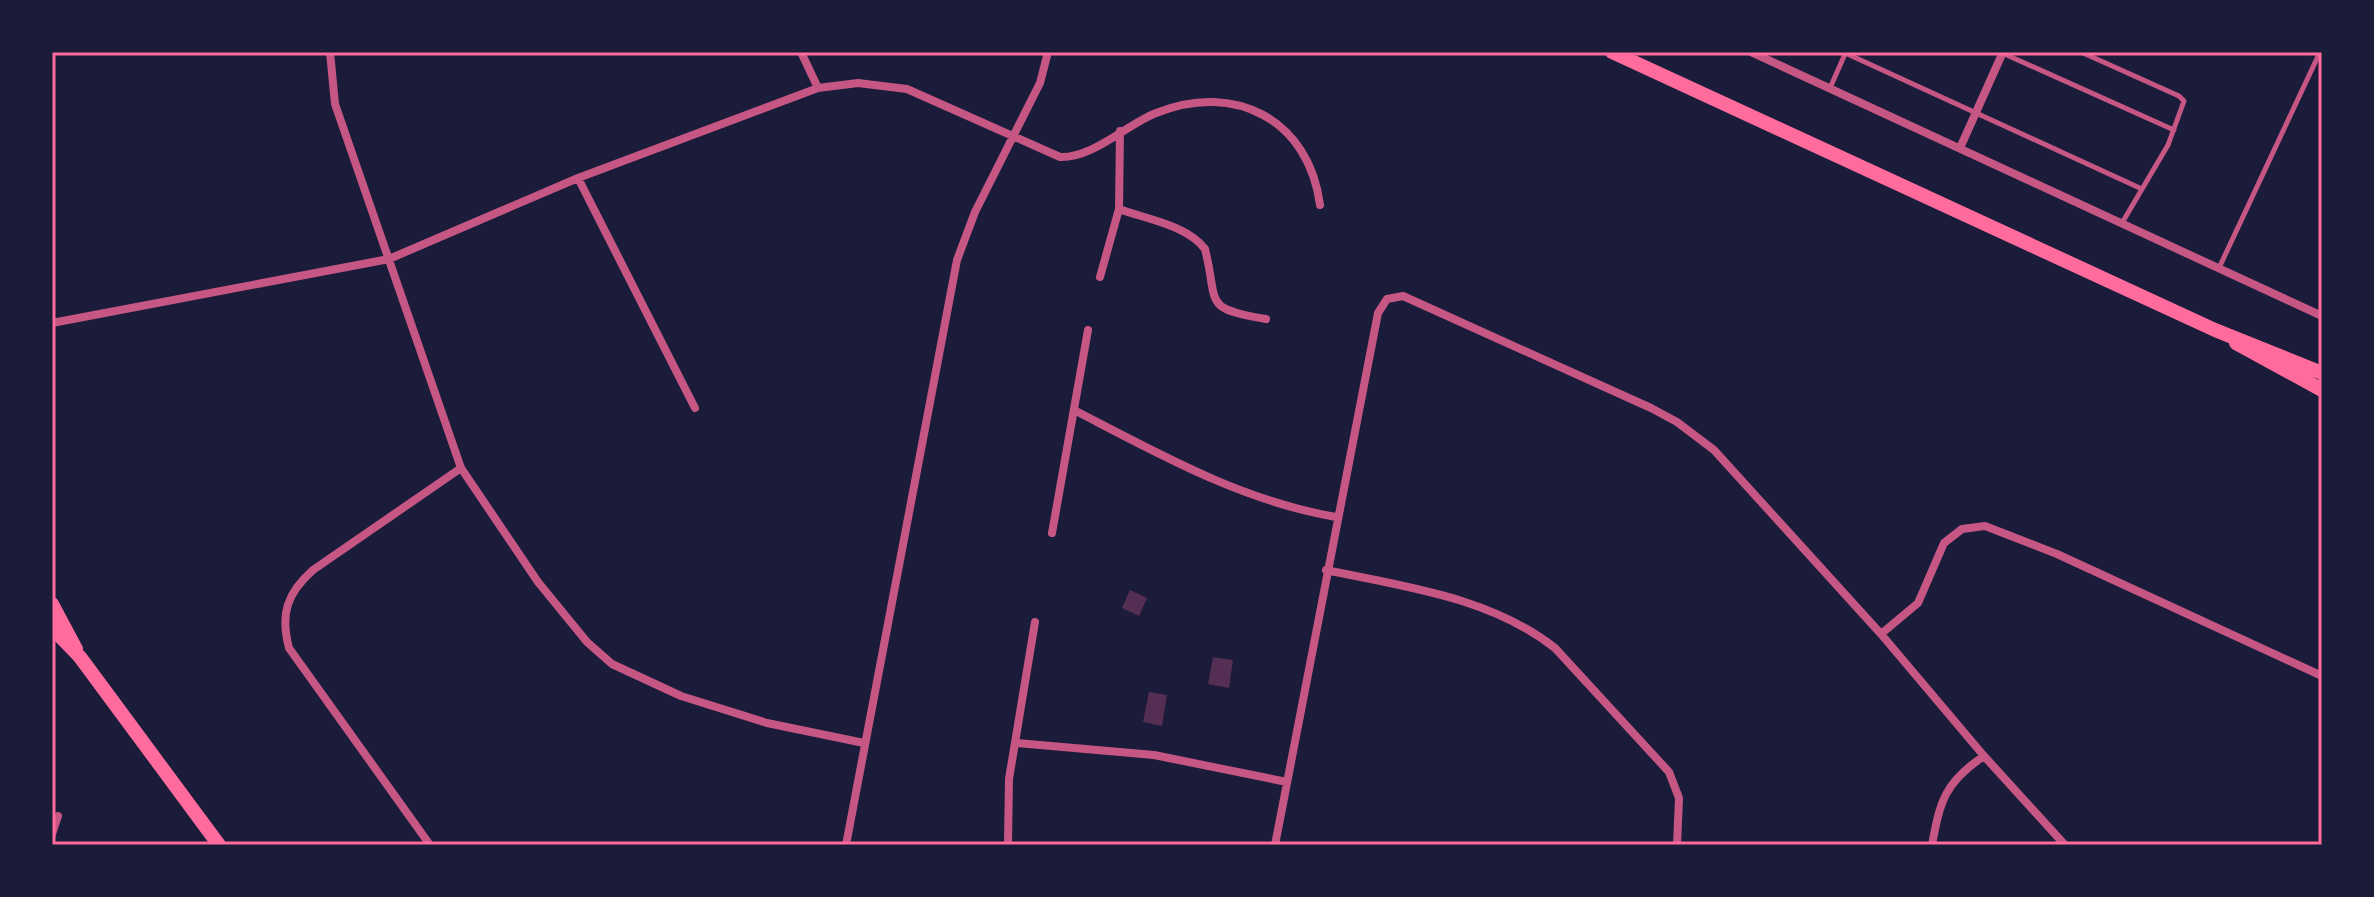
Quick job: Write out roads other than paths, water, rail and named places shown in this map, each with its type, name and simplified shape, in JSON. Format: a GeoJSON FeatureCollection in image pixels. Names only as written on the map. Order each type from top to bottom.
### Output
{"type":"FeatureCollection","features":[{"type":"Feature","properties":{"kind":"main road"},"geometry":{"type":"LineString","coordinates":[[1612,52],[2215,330],[2322,373]]}},
{"type":"Feature","properties":{"kind":"main road"},"geometry":{"type":"LineString","coordinates":[[2215,330],[2322,390]]}},
{"type":"Feature","properties":{"kind":"main road"},"geometry":{"type":"LineString","coordinates":[[52,604],[80,657]]}},
{"type":"Feature","properties":{"kind":"main road"},"geometry":{"type":"LineString","coordinates":[[52,628],[80,657],[219,845]]}},
{"type":"Feature","properties":{"kind":"street"},"geometry":{"type":"LineString","coordinates":[[330,52],[335,104],[461,468],[538,582],[587,642],[612,664],[681,696],[767,723],[864,743]]}},
{"type":"Feature","properties":{"kind":"street"},"geometry":{"type":"LineString","coordinates":[[801,52],[818,88]]}},
{"type":"Feature","properties":{"kind":"street"},"geometry":{"type":"LineString","coordinates":[[846,845],[957,260],[975,212],[1040,83],[1048,52]]}},
{"type":"Feature","properties":{"kind":"street"},"geometry":{"type":"LineString","coordinates":[[1751,52],[2322,316]]}},
{"type":"Feature","properties":{"kind":"street"},"geometry":{"type":"LineString","coordinates":[[1960,148],[2002,52]]}},
{"type":"Feature","properties":{"kind":"street"},"geometry":{"type":"LineString","coordinates":[[52,323],[389,259],[706,127],[818,88],[858,83],[907,89],[1051,155],[1067,157],[1156,113],[1192,104],[1257,110],[1280,123],[1305,153],[1317,182],[1320,205]]}},
{"type":"Feature","properties":{"kind":"street"},"geometry":{"type":"LineString","coordinates":[[1100,277],[1119,209],[1120,131]]}},
{"type":"Feature","properties":{"kind":"street"},"geometry":{"type":"LineString","coordinates":[[578,178],[695,408]]}},
{"type":"Feature","properties":{"kind":"street"},"geometry":{"type":"LineString","coordinates":[[1119,209],[1182,231],[1200,243],[1205,249],[1216,303],[1227,312],[1266,319]]}},
{"type":"Feature","properties":{"kind":"street"},"geometry":{"type":"LineString","coordinates":[[1275,845],[1336,517],[1380,307],[1393,296],[1415,300],[1685,427],[1714,450],[1881,634],[1984,756],[2065,845]]}},
{"type":"Feature","properties":{"kind":"street"},"geometry":{"type":"LineString","coordinates":[[1052,533],[1088,330]]}},
{"type":"Feature","properties":{"kind":"street"},"geometry":{"type":"LineString","coordinates":[[1074,410],[1239,490],[1276,505],[1336,517]]}},
{"type":"Feature","properties":{"kind":"street"},"geometry":{"type":"LineString","coordinates":[[430,845],[289,648],[285,616],[292,591],[313,570],[461,468]]}},
{"type":"Feature","properties":{"kind":"street"},"geometry":{"type":"LineString","coordinates":[[1881,634],[1918,603],[1944,543],[1962,529],[1985,526],[2057,554],[2322,676]]}},
{"type":"Feature","properties":{"kind":"street"},"geometry":{"type":"LineString","coordinates":[[1326,570],[1457,598],[1538,635],[1555,648],[1669,772],[1679,798],[1677,845]]}},
{"type":"Feature","properties":{"kind":"street"},"geometry":{"type":"LineString","coordinates":[[1008,843],[1007,797],[1035,622]]}},
{"type":"Feature","properties":{"kind":"street"},"geometry":{"type":"LineString","coordinates":[[1017,743],[1154,755],[1287,782]]}},
{"type":"Feature","properties":{"kind":"street"},"geometry":{"type":"LineString","coordinates":[[1932,845],[1943,796],[1958,775],[1984,756]]}},
{"type":"Feature","properties":{"kind":"street"},"geometry":{"type":"LineString","coordinates":[[52,834],[58,816]]}},
{"type":"Feature","properties":{"kind":"lane"},"geometry":{"type":"LineString","coordinates":[[2002,52],[2174,130]]}},
{"type":"Feature","properties":{"kind":"lane"},"geometry":{"type":"LineString","coordinates":[[2081,52],[2179,96],[2184,105],[2174,130],[2122,223]]}},
{"type":"Feature","properties":{"kind":"lane"},"geometry":{"type":"LineString","coordinates":[[2219,268],[2320,52]]}},
{"type":"Feature","properties":{"kind":"lane"},"geometry":{"type":"LineString","coordinates":[[1830,88],[1844,53],[2142,189]]}}]}
